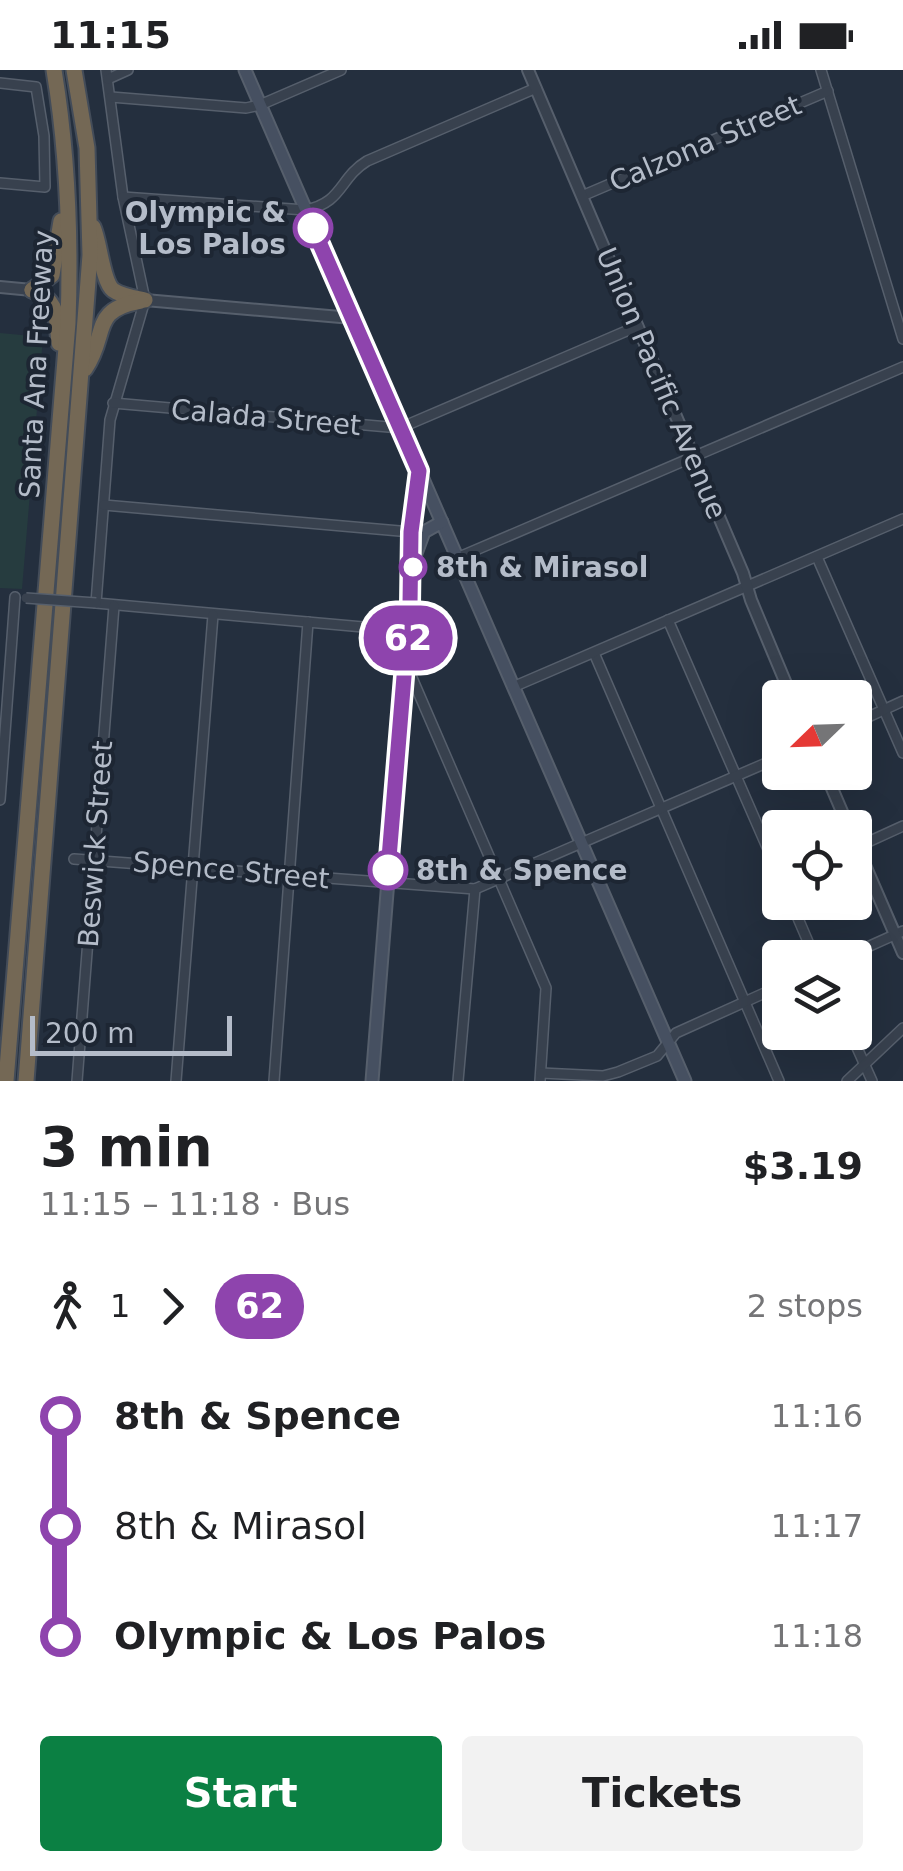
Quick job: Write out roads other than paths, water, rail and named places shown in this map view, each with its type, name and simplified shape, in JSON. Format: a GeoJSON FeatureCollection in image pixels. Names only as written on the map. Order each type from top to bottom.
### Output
{"type":"FeatureCollection","features":[{"type":"Feature","properties":{"kind":"highway","name":"Santa Ana Freeway"},"geometry":{"type":"LineString","coordinates":[[6,1081],[68,323],[70,202],[54,70]]}},
{"type":"Feature","properties":{"kind":"highway","name":"Santa Ana Freeway"},"geometry":{"type":"LineString","coordinates":[[26,1081],[83,372],[90,222],[87,148],[74,70]]}},
{"type":"Feature","properties":{"kind":"highway"},"geometry":{"type":"LineString","coordinates":[[32,290],[52,275],[61,222],[70,202]]}},
{"type":"Feature","properties":{"kind":"highway"},"geometry":{"type":"LineString","coordinates":[[90,222],[101,245],[108,285],[116,292],[145,300]]}},
{"type":"Feature","properties":{"kind":"highway"},"geometry":{"type":"LineString","coordinates":[[32,290],[54,304],[63,378]]}},
{"type":"Feature","properties":{"kind":"highway"},"geometry":{"type":"LineString","coordinates":[[83,372],[94,355],[107,314],[122,304],[145,300]]}},
{"type":"Feature","properties":{"kind":"main road"},"geometry":{"type":"LineString","coordinates":[[245,70],[685,1081]]}},
{"type":"Feature","properties":{"kind":"main road"},"geometry":{"type":"LineString","coordinates":[[372,1081],[406,664],[413,563],[411,532],[419,471]]}},
{"type":"Feature","properties":{"kind":"main road"},"geometry":{"type":"LineString","coordinates":[[413,563],[424,532],[442,522]]}},
{"type":"Feature","properties":{"kind":"street"},"geometry":{"type":"LineString","coordinates":[[96,603],[112,404],[145,300],[123,196],[107,74],[128,70]]}},
{"type":"Feature","properties":{"kind":"street"},"geometry":{"type":"LineString","coordinates":[[111,97],[246,108],[341,70]]}},
{"type":"Feature","properties":{"kind":"street"},"geometry":{"type":"LineString","coordinates":[[821,70],[903,339]]}},
{"type":"Feature","properties":{"kind":"street","name":"Union Pacific Avenue"},"geometry":{"type":"LineString","coordinates":[[530,71],[785,680]]}},
{"type":"Feature","properties":{"kind":"street"},"geometry":{"type":"LineString","coordinates":[[0,84],[36,86],[44,136],[45,187],[0,184]]}},
{"type":"Feature","properties":{"kind":"street"},"geometry":{"type":"LineString","coordinates":[[123,196],[305,210],[322,207],[333,199],[355,169],[367,162],[536,88]]}},
{"type":"Feature","properties":{"kind":"street","name":"Calzona Street"},"geometry":{"type":"LineString","coordinates":[[582,196],[828,91]]}},
{"type":"Feature","properties":{"kind":"street"},"geometry":{"type":"LineString","coordinates":[[0,287],[32,290]]}},
{"type":"Feature","properties":{"kind":"street"},"geometry":{"type":"LineString","coordinates":[[145,300],[352,318]]}},
{"type":"Feature","properties":{"kind":"street","name":"Calada Street"},"geometry":{"type":"LineString","coordinates":[[112,404],[400,428],[638,326]]}},
{"type":"Feature","properties":{"kind":"street"},"geometry":{"type":"LineString","coordinates":[[457,558],[903,366]]}},
{"type":"Feature","properties":{"kind":"street"},"geometry":{"type":"LineString","coordinates":[[104,505],[411,532]]}},
{"type":"Feature","properties":{"kind":"street"},"geometry":{"type":"LineString","coordinates":[[513,688],[902,522]]}},
{"type":"Feature","properties":{"kind":"street"},"geometry":{"type":"LineString","coordinates":[[817,556],[903,754]]}},
{"type":"Feature","properties":{"kind":"street"},"geometry":{"type":"LineString","coordinates":[[0,596],[408,631]]}},
{"type":"Feature","properties":{"kind":"street"},"geometry":{"type":"LineString","coordinates":[[0,800],[15,597]]}},
{"type":"Feature","properties":{"kind":"street","name":"Beswick Street"},"geometry":{"type":"LineString","coordinates":[[77,1081],[114,606]]}},
{"type":"Feature","properties":{"kind":"street"},"geometry":{"type":"LineString","coordinates":[[176,1081],[213,614]]}},
{"type":"Feature","properties":{"kind":"street"},"geometry":{"type":"LineString","coordinates":[[668,620],[762,836]]}},
{"type":"Feature","properties":{"kind":"street"},"geometry":{"type":"LineString","coordinates":[[274,1081],[308,622]]}},
{"type":"Feature","properties":{"kind":"street"},"geometry":{"type":"LineString","coordinates":[[594,652],[779,1081]]}},
{"type":"Feature","properties":{"kind":"street"},"geometry":{"type":"LineString","coordinates":[[406,664],[546,988],[541,1077],[604,1076],[657,1056],[676,1033],[762,994]]}},
{"type":"Feature","properties":{"kind":"street"},"geometry":{"type":"LineString","coordinates":[[872,715],[903,702]]}},
{"type":"Feature","properties":{"kind":"street","name":"Spence Street"},"geometry":{"type":"LineString","coordinates":[[74,858],[475,889],[762,765]]}},
{"type":"Feature","properties":{"kind":"street"},"geometry":{"type":"LineString","coordinates":[[872,839],[903,826]]}},
{"type":"Feature","properties":{"kind":"street"},"geometry":{"type":"LineString","coordinates":[[872,878],[899,933],[903,953]]}},
{"type":"Feature","properties":{"kind":"street"},"geometry":{"type":"LineString","coordinates":[[458,1081],[475,889]]}},
{"type":"Feature","properties":{"kind":"street"},"geometry":{"type":"LineString","coordinates":[[872,945],[899,933]]}},
{"type":"Feature","properties":{"kind":"street"},"geometry":{"type":"LineString","coordinates":[[847,1081],[903,1028]]}},
{"type":"Feature","properties":{"kind":"street"},"geometry":{"type":"LineString","coordinates":[[858,1050],[872,1081]]}},
{"type":"Feature","properties":{"kind":"place","name":"Olympic & Los Palos"},"geometry":{"type":"Point","coordinates":[313,228]}},
{"type":"Feature","properties":{"kind":"place","name":"8th & Mirasol"},"geometry":{"type":"Point","coordinates":[413,567]}},
{"type":"Feature","properties":{"kind":"place","name":"8th & Spence"},"geometry":{"type":"Point","coordinates":[388,870]}}]}
